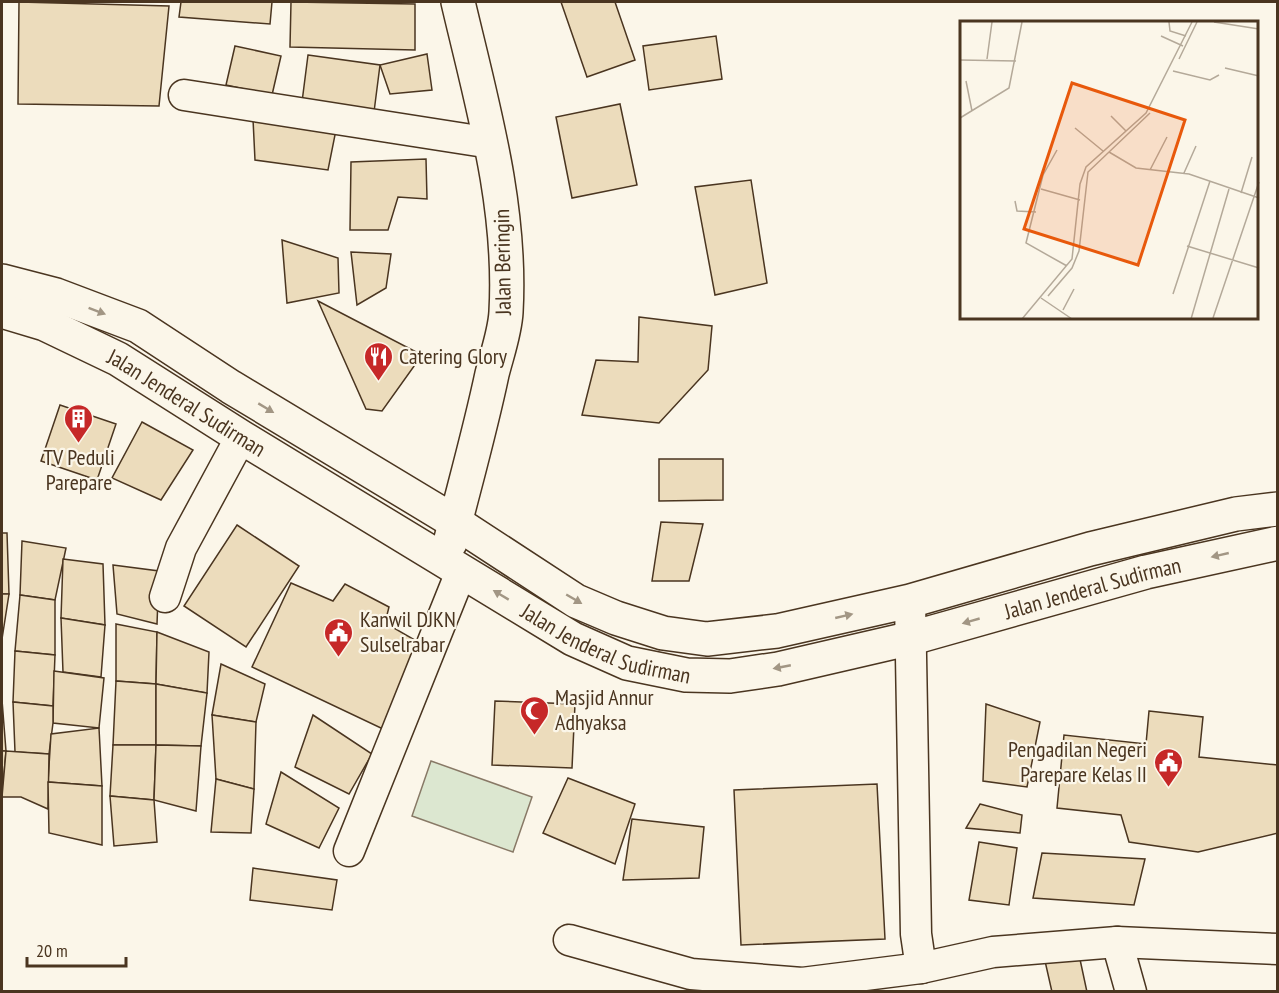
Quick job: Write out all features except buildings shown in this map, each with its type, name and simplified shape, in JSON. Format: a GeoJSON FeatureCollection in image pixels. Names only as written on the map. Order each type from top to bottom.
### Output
{"type":"FeatureCollection","features":[{"type":"Feature","properties":{"kind":"main road","name":"Jalan Beringin"},"geometry":{"type":"LineString","coordinates":[[453,567],[455,522],[481,425],[506,315],[504,215],[491,143],[458,2]]}},
{"type":"Feature","properties":{"kind":"main road","name":"Jalan Jenderal Sudirman"},"geometry":{"type":"LineString","coordinates":[[2,281],[51,310],[118,359],[453,567],[573,639],[627,663],[686,675],[730,676],[778,669],[912,638],[1146,572],[1278,543]]}},
{"type":"Feature","properties":{"kind":"main road","name":"Jalan Jenderal Sudirman"},"geometry":{"type":"LineString","coordinates":[[2,311],[51,310],[138,326],[231,387],[455,522],[576,601],[616,618],[663,633],[707,639],[777,631],[910,601],[1090,549],[1236,514],[1278,509]]}},
{"type":"Feature","properties":{"kind":"street"},"geometry":{"type":"LineString","coordinates":[[184,95],[491,143]]}},
{"type":"Feature","properties":{"kind":"street"},"geometry":{"type":"LineString","coordinates":[[165,597],[181,548],[241,437]]}},
{"type":"Feature","properties":{"kind":"street"},"geometry":{"type":"LineString","coordinates":[[349,851],[453,567]]}},
{"type":"Feature","properties":{"kind":"street"},"geometry":{"type":"LineString","coordinates":[[910,601],[916,934],[921,968]]}},
{"type":"Feature","properties":{"kind":"street"},"geometry":{"type":"LineString","coordinates":[[569,940],[691,974],[802,983],[921,968],[993,952],[1117,942],[1278,949]]}},
{"type":"Feature","properties":{"kind":"street"},"geometry":{"type":"LineString","coordinates":[[1117,942],[1131,992]]}},
{"type":"Feature","properties":{"kind":"green space"},"geometry":{"type":"Polygon","coordinates":[[[431,761],[532,797],[513,852],[412,816],[431,761]]]}},
{"type":"Feature","properties":{"kind":"place","name":"Catering Glory"},"geometry":{"type":"Point","coordinates":[378,382]}},
{"type":"Feature","properties":{"kind":"place","name":"TV Peduli Parepare"},"geometry":{"type":"Point","coordinates":[79,444]}},
{"type":"Feature","properties":{"kind":"place","name":"Kanwil DJKN Sulselrabar"},"geometry":{"type":"Point","coordinates":[339,658]}},
{"type":"Feature","properties":{"kind":"place","name":"Masjid Annur Adhyaksa"},"geometry":{"type":"Point","coordinates":[534,736]}},
{"type":"Feature","properties":{"kind":"place","name":"Pengadilan Negeri Parepare Kelas II"},"geometry":{"type":"Point","coordinates":[1168,788]}}]}
